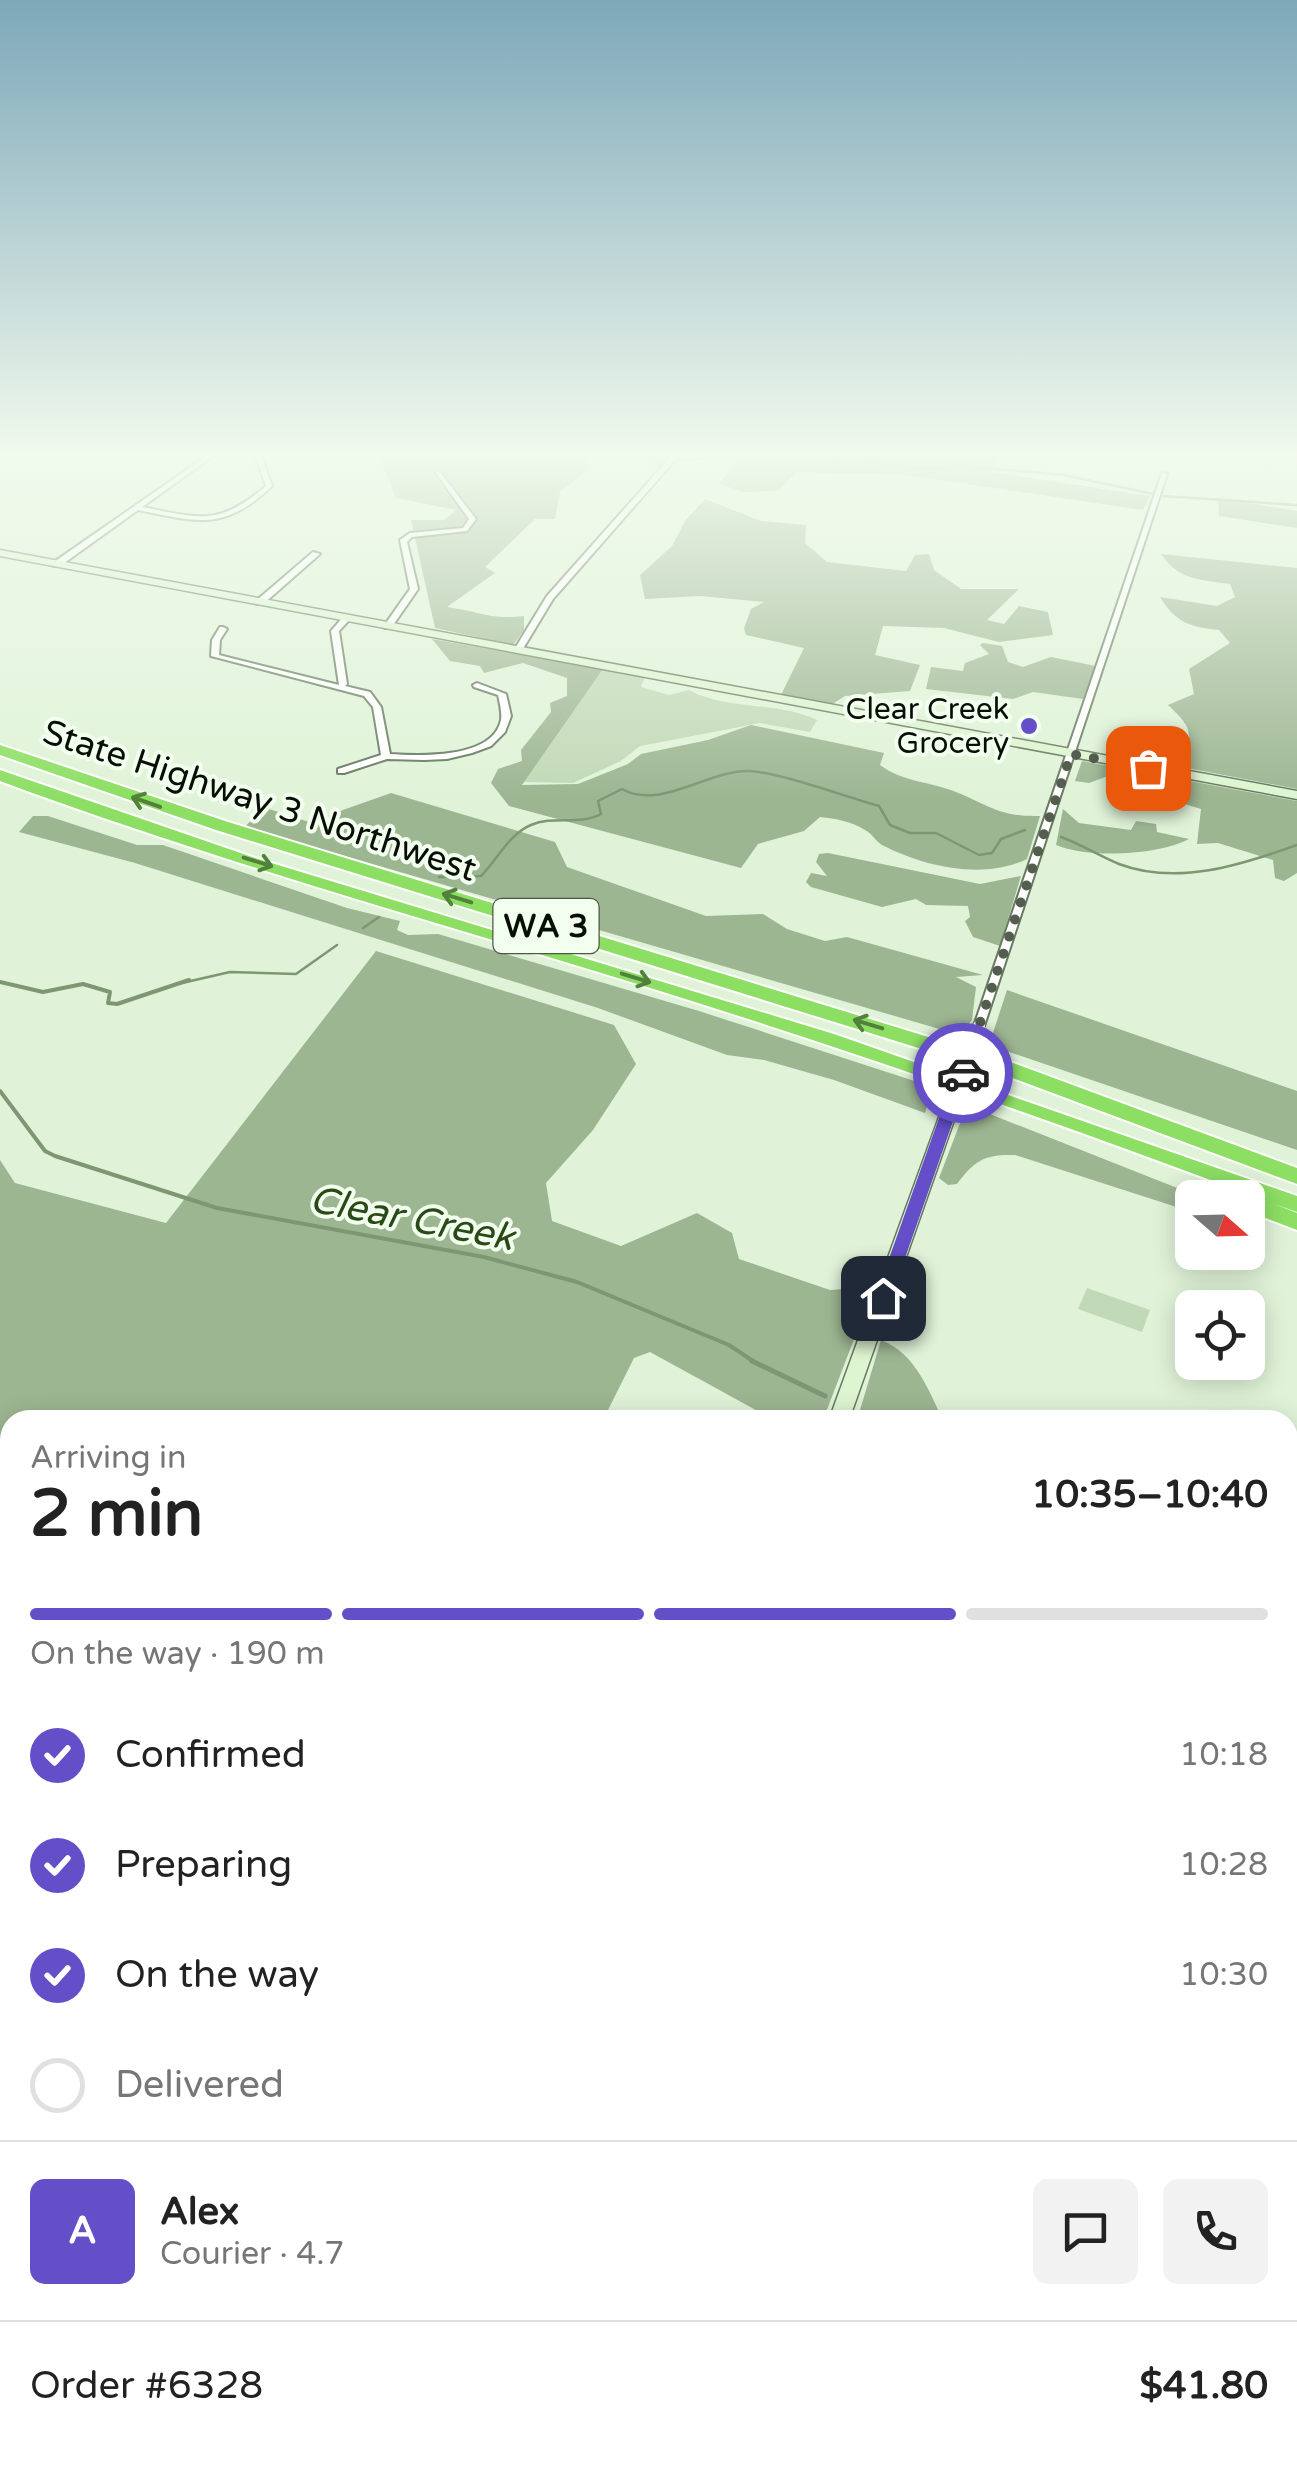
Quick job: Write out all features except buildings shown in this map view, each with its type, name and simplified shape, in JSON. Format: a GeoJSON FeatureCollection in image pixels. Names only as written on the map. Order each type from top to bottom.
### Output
{"type":"FeatureCollection","features":[{"type":"Feature","properties":{"kind":"highway","name":"State Highway 3 Northwest"},"geometry":{"type":"LineString","coordinates":[[0,750],[177,812],[795,1001],[1094,1099],[1297,1176]]}},
{"type":"Feature","properties":{"kind":"highway","name":"State Highway 3 Northwest"},"geometry":{"type":"LineString","coordinates":[[0,775],[206,846],[672,988],[971,1088],[1297,1204]]}},
{"type":"Feature","properties":{"kind":"highway"},"geometry":{"type":"LineString","coordinates":[[971,1088],[1194,1180]]}},
{"type":"Feature","properties":{"kind":"highway"},"geometry":{"type":"LineString","coordinates":[[1094,1099],[1297,1167]]}},
{"type":"Feature","properties":{"kind":"highway"},"geometry":{"type":"LineString","coordinates":[[1265,1209],[1297,1222]]}},
{"type":"Feature","properties":{"kind":"main road"},"geometry":{"type":"LineString","coordinates":[[75,567],[1297,795]]}},
{"type":"Feature","properties":{"kind":"main road"},"geometry":{"type":"LineString","coordinates":[[843,1410],[951,1106]]}},
{"type":"Feature","properties":{"kind":"street"},"geometry":{"type":"LineString","coordinates":[[260,602],[300,567]]}},
{"type":"Feature","properties":{"kind":"street"},"geometry":{"type":"LineString","coordinates":[[388,626],[414,589],[409,567]]}},
{"type":"Feature","properties":{"kind":"street"},"geometry":{"type":"LineString","coordinates":[[518,650],[550,598],[577,567]]}},
{"type":"Feature","properties":{"kind":"street"},"geometry":{"type":"LineString","coordinates":[[951,1106],[1133,567]]}},
{"type":"Feature","properties":{"kind":"street"},"geometry":{"type":"LineString","coordinates":[[343,684],[335,631],[347,618]]}},
{"type":"Feature","properties":{"kind":"street"},"geometry":{"type":"LineString","coordinates":[[223,629],[216,640],[215,656],[343,684],[367,694],[377,707],[386,756]]}},
{"type":"Feature","properties":{"kind":"street"},"geometry":{"type":"LineString","coordinates":[[340,771],[386,756],[448,759],[486,742],[505,723],[508,710],[502,694],[478,685]]}},
{"type":"Feature","properties":{"kind":"green space"},"geometry":{"type":"Polygon","coordinates":[[[422,567],[486,567],[495,573],[447,607],[492,616],[524,616],[524,630],[513,645],[435,628],[422,567]]]}},
{"type":"Feature","properties":{"kind":"green space"},"geometry":{"type":"Polygon","coordinates":[[[648,567],[874,567],[906,571],[908,567],[933,567],[961,589],[1019,589],[987,620],[1004,624],[1019,606],[1048,612],[1053,635],[999,642],[944,628],[883,626],[875,655],[920,665],[910,691],[845,696],[831,705],[780,697],[804,648],[746,635],[744,628],[751,609],[764,602],[700,596],[645,599],[640,575],[648,567]]]}},
{"type":"Feature","properties":{"kind":"green space"},"geometry":{"type":"Polygon","coordinates":[[[1297,568],[1297,789],[1155,762],[1183,757],[1189,741],[1188,728],[1168,705],[1194,694],[1189,669],[1230,643],[1219,630],[1178,618],[1160,597],[1217,606],[1235,597],[1230,584],[1200,580],[1175,569],[1297,568]]]}},
{"type":"Feature","properties":{"kind":"green space"},"geometry":{"type":"Polygon","coordinates":[[[432,639],[603,669],[522,785],[578,784],[628,764],[641,754],[708,740],[751,725],[884,753],[880,765],[899,775],[946,788],[1005,813],[1040,816],[1027,859],[992,869],[935,865],[882,845],[854,824],[820,817],[804,831],[758,844],[741,868],[509,806],[491,783],[498,769],[522,761],[521,750],[551,712],[550,703],[567,696],[567,678],[523,663],[484,673],[480,666],[450,661],[432,639]]]}},
{"type":"Feature","properties":{"kind":"green space"},"geometry":{"type":"Polygon","coordinates":[[[980,645],[1002,646],[1008,662],[1023,667],[1051,657],[1096,666],[1083,699],[1033,692],[1013,699],[926,689],[931,667],[963,671],[965,663],[989,654],[980,645]]]}},
{"type":"Feature","properties":{"kind":"green space"},"geometry":{"type":"Polygon","coordinates":[[[603,669],[645,677],[641,687],[669,695],[689,690],[720,701],[785,710],[817,720],[810,732],[759,723],[640,746],[621,761],[573,783],[524,782],[603,669]]]}},
{"type":"Feature","properties":{"kind":"green space"},"geometry":{"type":"Polygon","coordinates":[[[1082,761],[1297,801],[1297,873],[1284,881],[1275,878],[1273,860],[1218,843],[1197,844],[1201,809],[1178,802],[1149,807],[1150,789],[1108,776],[1089,783],[1075,781],[1082,761]]]}},
{"type":"Feature","properties":{"kind":"green space"},"geometry":{"type":"Polygon","coordinates":[[[391,793],[555,842],[567,867],[706,916],[763,914],[787,929],[825,941],[847,937],[983,975],[956,977],[976,987],[972,1020],[960,1035],[245,827],[263,807],[309,822],[391,793]]]}},
{"type":"Feature","properties":{"kind":"green space"},"geometry":{"type":"Polygon","coordinates":[[[1063,809],[1079,823],[1131,830],[1136,821],[1156,824],[1157,832],[1189,839],[1142,852],[1070,849],[1056,845],[1063,809]]]}},
{"type":"Feature","properties":{"kind":"green space"},"geometry":{"type":"Polygon","coordinates":[[[33,816],[48,816],[137,845],[163,845],[347,908],[400,921],[397,930],[408,935],[438,934],[699,1011],[933,1087],[925,1113],[834,1080],[764,1060],[727,1055],[598,1008],[135,863],[19,832],[33,816]]]}},
{"type":"Feature","properties":{"kind":"green space"},"geometry":{"type":"Polygon","coordinates":[[[819,854],[980,884],[1021,876],[1000,946],[973,937],[965,921],[970,917],[968,906],[926,905],[916,899],[882,907],[811,887],[806,882],[811,873],[827,876],[816,862],[819,854]]]}},
{"type":"Feature","properties":{"kind":"green space"},"geometry":{"type":"Polygon","coordinates":[[[376,951],[614,1025],[636,1064],[593,1130],[546,1183],[552,1221],[621,1246],[697,1213],[732,1233],[739,1259],[830,1290],[874,1287],[827,1410],[756,1410],[650,1352],[634,1358],[608,1410],[0,1410],[0,1160],[15,1183],[166,1223],[376,951]]]}},
{"type":"Feature","properties":{"kind":"green space"},"geometry":{"type":"Polygon","coordinates":[[[1007,990],[1297,1091],[1297,1150],[989,1045],[1007,990]]]}},
{"type":"Feature","properties":{"kind":"green space"},"geometry":{"type":"Polygon","coordinates":[[[967,1105],[1175,1187],[1175,1207],[1015,1155],[982,1160],[957,1184],[948,1185],[939,1178],[967,1105]]]}},
{"type":"Feature","properties":{"kind":"green space"},"geometry":{"type":"Polygon","coordinates":[[[1087,1288],[1150,1310],[1142,1332],[1078,1309],[1087,1288]]]}},
{"type":"Feature","properties":{"kind":"green space"},"geometry":{"type":"Polygon","coordinates":[[[881,1340],[912,1363],[938,1410],[860,1410],[881,1340]]]}},
{"type":"Feature","properties":{"kind":"waterway"},"geometry":{"type":"LineString","coordinates":[[439,877],[481,876],[523,829],[540,822],[593,818],[601,814],[598,801],[622,789],[652,795],[735,772],[780,776],[879,806],[890,825],[910,833],[936,833],[979,855],[992,853],[1001,839],[1025,830]]}},
{"type":"Feature","properties":{"kind":"waterway"},"geometry":{"type":"LineString","coordinates":[[1061,837],[1119,864],[1163,873],[1231,866],[1297,845]]}},
{"type":"Feature","properties":{"kind":"waterway"},"geometry":{"type":"LineString","coordinates":[[363,928],[379,917]]}},
{"type":"Feature","properties":{"kind":"waterway"},"geometry":{"type":"LineString","coordinates":[[182,983],[230,972],[296,974],[337,945]]}},
{"type":"Feature","properties":{"kind":"waterway"},"geometry":{"type":"LineString","coordinates":[[0,982],[43,992],[83,984],[110,992],[108,1003],[117,1004],[189,980]]}},
{"type":"Feature","properties":{"kind":"waterway","name":"Clear Creek"},"geometry":{"type":"LineString","coordinates":[[0,1091],[45,1151],[55,1156],[217,1208],[484,1257],[577,1282],[729,1345],[756,1363]]}},
{"type":"Feature","properties":{"kind":"waterway","name":"Clear Creek"},"geometry":{"type":"LineString","coordinates":[[756,1363],[825,1396]]}},
{"type":"Feature","properties":{"kind":"way so far"},"geometry":{"type":"LineString","coordinates":[[963,1073],[1071,754],[1148,768]]}},
{"type":"Feature","properties":{"kind":"place","name":"Clear Creek Grocery"},"geometry":{"type":"Point","coordinates":[1029,726]}},
{"type":"Feature","properties":{"kind":"route"},"geometry":{"type":"LineString","coordinates":[[883,1298],[963,1073]]}}]}
